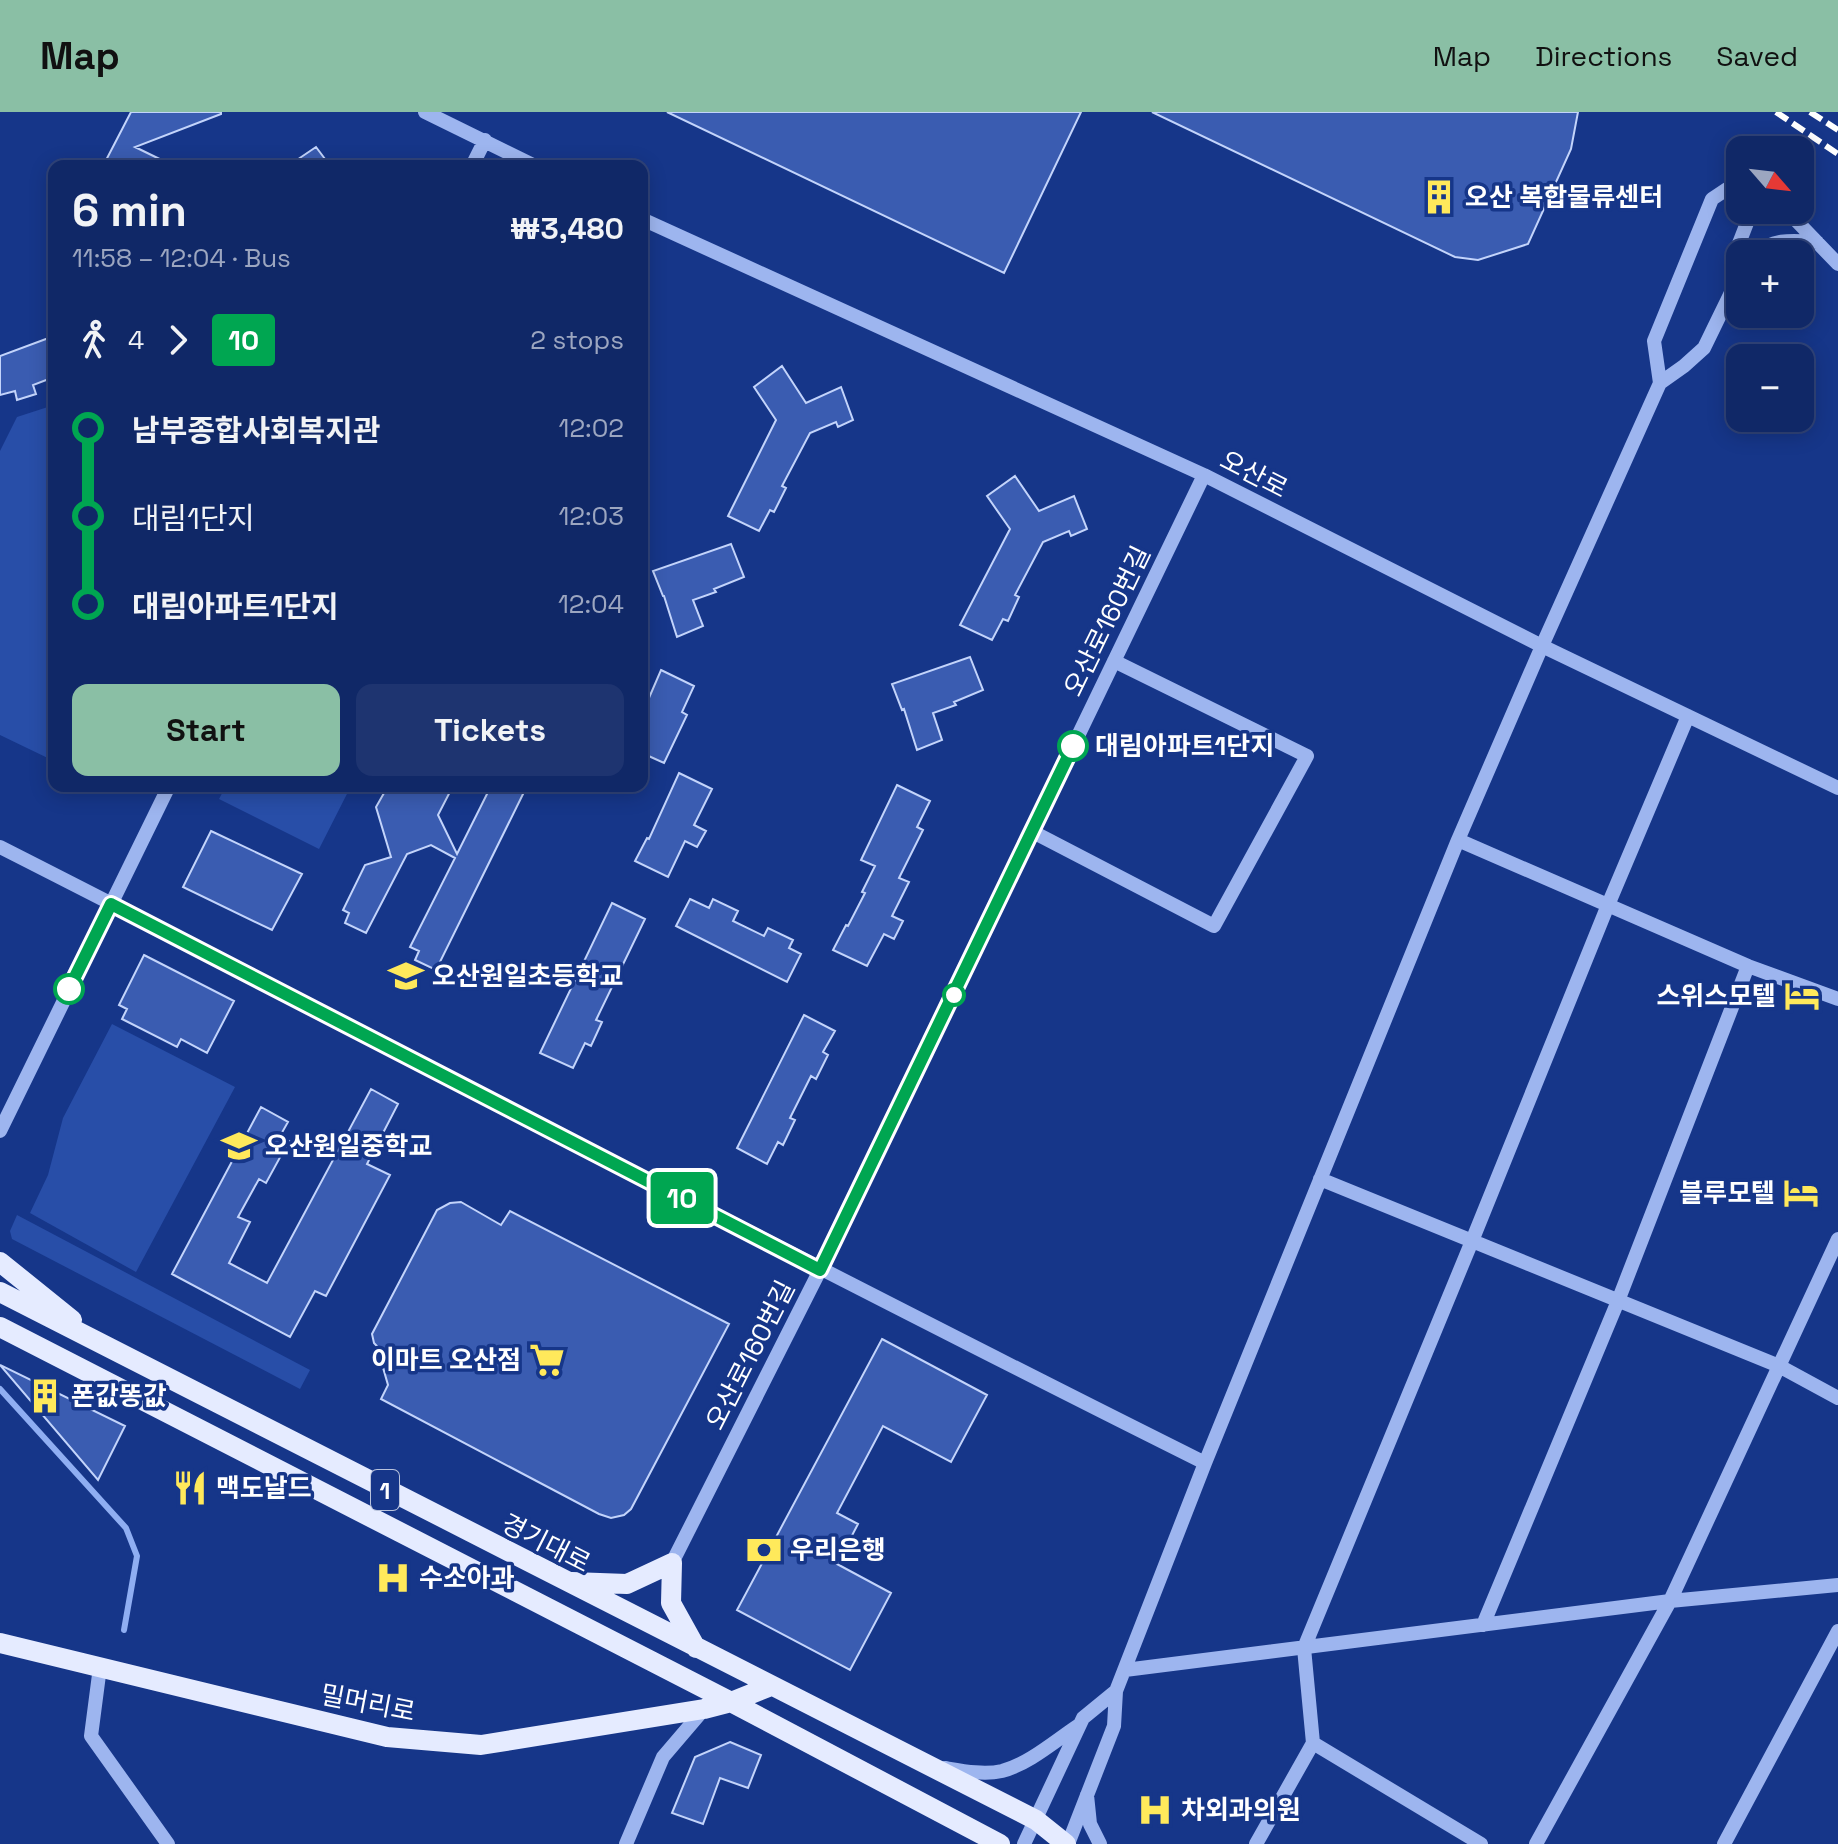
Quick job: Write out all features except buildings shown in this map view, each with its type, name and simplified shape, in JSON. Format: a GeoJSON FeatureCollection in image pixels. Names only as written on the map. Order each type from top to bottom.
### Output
{"type":"FeatureCollection","features":[{"type":"Feature","properties":{"kind":"main road"},"geometry":{"type":"LineString","coordinates":[[0,1262],[107,1348]]}},
{"type":"Feature","properties":{"kind":"main road","name":"경기대로"},"geometry":{"type":"LineString","coordinates":[[0,1292],[1036,1820],[1067,1844]]}},
{"type":"Feature","properties":{"kind":"main road","name":"1"},"geometry":{"type":"LineString","coordinates":[[0,1327],[731,1702],[1000,1844]]}},
{"type":"Feature","properties":{"kind":"main road"},"geometry":{"type":"LineString","coordinates":[[566,1582],[627,1584],[672,1563],[671,1603],[696,1648]]}},
{"type":"Feature","properties":{"kind":"main road","name":"밀머리로"},"geometry":{"type":"LineString","coordinates":[[0,1643],[387,1737],[481,1745],[704,1709],[771,1686]]}},
{"type":"Feature","properties":{"kind":"street"},"geometry":{"type":"LineString","coordinates":[[425,112],[523,160]]}},
{"type":"Feature","properties":{"kind":"street"},"geometry":{"type":"LineString","coordinates":[[475,160],[485,140]]}},
{"type":"Feature","properties":{"kind":"street"},"geometry":{"type":"LineString","coordinates":[[1660,383],[1654,341],[1712,199],[1726,190]]}},
{"type":"Feature","properties":{"kind":"street","name":"오산로"},"geometry":{"type":"LineString","coordinates":[[648,222],[1204,475],[1542,646],[1838,788]]}},
{"type":"Feature","properties":{"kind":"street"},"geometry":{"type":"LineString","coordinates":[[1798,224],[1838,264]]}},
{"type":"Feature","properties":{"kind":"street"},"geometry":{"type":"LineString","coordinates":[[1067,1844],[1114,1726],[1116,1691],[1205,1463],[1458,840],[1660,383],[1704,348],[1726,301]]}},
{"type":"Feature","properties":{"kind":"street","name":"오산로160번길"},"geometry":{"type":"LineString","coordinates":[[672,1563],[820,1270],[1204,475]]}},
{"type":"Feature","properties":{"kind":"street"},"geometry":{"type":"LineString","coordinates":[[1033,832],[1214,926],[1307,756],[1114,661]]}},
{"type":"Feature","properties":{"kind":"street"},"geometry":{"type":"LineString","coordinates":[[1256,1844],[1313,1743],[1304,1648],[1688,716]]}},
{"type":"Feature","properties":{"kind":"street"},"geometry":{"type":"LineString","coordinates":[[0,1131],[166,792]]}},
{"type":"Feature","properties":{"kind":"street"},"geometry":{"type":"LineString","coordinates":[[1458,840],[1748,966],[1838,999]]}},
{"type":"Feature","properties":{"kind":"street"},"geometry":{"type":"LineString","coordinates":[[0,847],[820,1270],[1205,1463]]}},
{"type":"Feature","properties":{"kind":"street"},"geometry":{"type":"LineString","coordinates":[[1483,1625],[1618,1301],[1748,966]]}},
{"type":"Feature","properties":{"kind":"street"},"geometry":{"type":"LineString","coordinates":[[1320,1179],[1779,1366],[1838,1398]]}},
{"type":"Feature","properties":{"kind":"street"},"geometry":{"type":"LineString","coordinates":[[1536,1844],[1670,1601],[1838,1239]]}},
{"type":"Feature","properties":{"kind":"street"},"geometry":{"type":"LineString","coordinates":[[1125,1670],[1670,1601],[1838,1585]]}},
{"type":"Feature","properties":{"kind":"street"},"geometry":{"type":"LineString","coordinates":[[1724,1844],[1838,1631]]}},
{"type":"Feature","properties":{"kind":"street"},"geometry":{"type":"LineString","coordinates":[[100,1667],[91,1736],[168,1844]]}},
{"type":"Feature","properties":{"kind":"street"},"geometry":{"type":"LineString","coordinates":[[1024,1844],[1083,1718],[1116,1691]]}},
{"type":"Feature","properties":{"kind":"street"},"geometry":{"type":"LineString","coordinates":[[626,1844],[663,1757],[704,1709]]}},
{"type":"Feature","properties":{"kind":"street"},"geometry":{"type":"LineString","coordinates":[[927,1765],[962,1771],[1000,1771],[1021,1764],[1079,1725]]}},
{"type":"Feature","properties":{"kind":"street"},"geometry":{"type":"LineString","coordinates":[[1313,1743],[1481,1844]]}},
{"type":"Feature","properties":{"kind":"street"},"geometry":{"type":"LineString","coordinates":[[1087,1795],[1090,1824],[1100,1844]]}},
{"type":"Feature","properties":{"kind":"street"},"geometry":{"type":"LineString","coordinates":[[969,1826],[987,1844]]}},
{"type":"Feature","properties":{"kind":"shaded area"},"geometry":{"type":"Polygon","coordinates":[[[48,407],[48,758],[0,735],[0,451],[17,417],[48,407]]]}},
{"type":"Feature","properties":{"kind":"shaded area"},"geometry":{"type":"Polygon","coordinates":[[[223,792],[348,792],[319,849],[219,799],[223,792]]]}},
{"type":"Feature","properties":{"kind":"shaded area"},"geometry":{"type":"Polygon","coordinates":[[[112,1024],[235,1087],[136,1272],[30,1213],[48,1175],[63,1118],[112,1024]]]}},
{"type":"Feature","properties":{"kind":"shaded area"},"geometry":{"type":"Polygon","coordinates":[[[17,1215],[310,1370],[300,1389],[12,1239],[10,1231],[17,1215]]]}},
{"type":"Feature","properties":{"kind":"waterway"},"geometry":{"type":"LineString","coordinates":[[0,1389],[126,1528],[137,1556],[124,1630]]}},
{"type":"Feature","properties":{"kind":"railway"},"geometry":{"type":"LineString","coordinates":[[1776,112],[1838,154]]}},
{"type":"Feature","properties":{"kind":"railway"},"geometry":{"type":"LineString","coordinates":[[1810,112],[1838,130]]}},
{"type":"Feature","properties":{"kind":"bus line","name":"10"},"geometry":{"type":"LineString","coordinates":[[69,989],[111,904],[820,1270],[1073,746]]}},
{"type":"Feature","properties":{"kind":"place","name":"오산 복합물류센터"},"geometry":{"type":"Point","coordinates":[1439,197]}},
{"type":"Feature","properties":{"kind":"place","name":"대림아파트1단지"},"geometry":{"type":"Point","coordinates":[1073,746]}},
{"type":"Feature","properties":{"kind":"place","name":"오산원일초등학교"},"geometry":{"type":"Point","coordinates":[406,976]}},
{"type":"Feature","properties":{"kind":"place","name":"스위스모텔"},"geometry":{"type":"Point","coordinates":[1802,996]}},
{"type":"Feature","properties":{"kind":"place","name":"오산원일중학교"},"geometry":{"type":"Point","coordinates":[239,1146]}},
{"type":"Feature","properties":{"kind":"place","name":"블루모텔"},"geometry":{"type":"Point","coordinates":[1801,1193]}},
{"type":"Feature","properties":{"kind":"place","name":"이마트 오산점"},"geometry":{"type":"Point","coordinates":[547,1360]}},
{"type":"Feature","properties":{"kind":"place","name":"폰값똥값"},"geometry":{"type":"Point","coordinates":[45,1396]}},
{"type":"Feature","properties":{"kind":"place","name":"맥도날드"},"geometry":{"type":"Point","coordinates":[190,1488]}},
{"type":"Feature","properties":{"kind":"place","name":"우리은행"},"geometry":{"type":"Point","coordinates":[764,1550]}},
{"type":"Feature","properties":{"kind":"place","name":"수소아과"},"geometry":{"type":"Point","coordinates":[393,1578]}},
{"type":"Feature","properties":{"kind":"place","name":"차외과의원"},"geometry":{"type":"Point","coordinates":[1155,1810]}}]}
